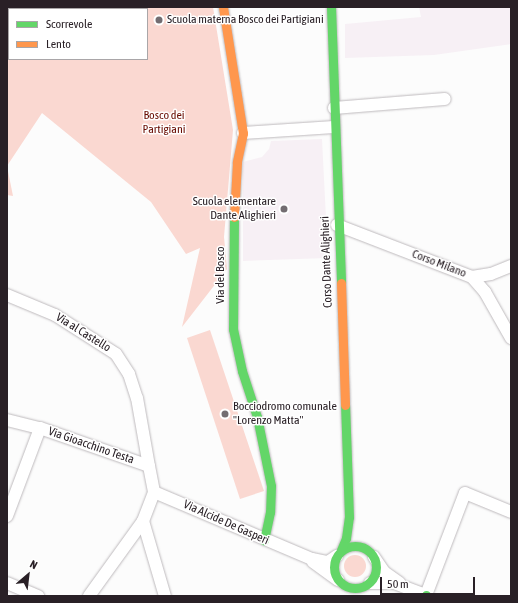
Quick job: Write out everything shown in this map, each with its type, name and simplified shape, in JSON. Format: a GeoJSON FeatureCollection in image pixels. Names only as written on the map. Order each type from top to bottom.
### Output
{"type":"FeatureCollection","features":[{"type":"Feature","properties":{"kind":"street","name":"Via del Bosco"},"geometry":{"type":"LineString","coordinates":[[223,7],[243,133],[237,162],[234,196],[232,329],[271,486],[270,512],[264,540]]}},
{"type":"Feature","properties":{"kind":"street","name":"Corso Dante Alighieri"},"geometry":{"type":"LineString","coordinates":[[331,7],[337,225],[349,517],[346,540],[339,553]]}},
{"type":"Feature","properties":{"kind":"street"},"geometry":{"type":"LineString","coordinates":[[334,108],[446,99]]}},
{"type":"Feature","properties":{"kind":"street"},"geometry":{"type":"LineString","coordinates":[[243,133],[334,127]]}},
{"type":"Feature","properties":{"kind":"street","name":"Corso Milano"},"geometry":{"type":"LineString","coordinates":[[337,225],[472,276],[485,292],[511,338]]}},
{"type":"Feature","properties":{"kind":"street"},"geometry":{"type":"LineString","coordinates":[[472,276],[491,274],[511,266]]}},
{"type":"Feature","properties":{"kind":"street","name":"Via al Castello"},"geometry":{"type":"LineString","coordinates":[[7,295],[55,315],[116,354],[129,374],[138,398],[149,466]]}},
{"type":"Feature","properties":{"kind":"street","name":"Via Gioacchino Testa"},"geometry":{"type":"LineString","coordinates":[[7,420],[40,428],[149,466],[154,492]]}},
{"type":"Feature","properties":{"kind":"street"},"geometry":{"type":"LineString","coordinates":[[7,516],[40,428]]}},
{"type":"Feature","properties":{"kind":"street"},"geometry":{"type":"LineString","coordinates":[[89,596],[143,521],[154,492]]}},
{"type":"Feature","properties":{"kind":"street","name":"Via Alcide De Gasperi"},"geometry":{"type":"LineString","coordinates":[[154,492],[298,554],[323,562],[331,561],[339,553]]}},
{"type":"Feature","properties":{"kind":"street"},"geometry":{"type":"LineString","coordinates":[[339,581],[354,588],[367,584],[389,582],[426,596],[465,493],[511,512]]}},
{"type":"Feature","properties":{"kind":"street","name":"Corso Dante Alighieri"},"geometry":{"type":"LineString","coordinates":[[349,517],[358,539],[372,553]]}},
{"type":"Feature","properties":{"kind":"street"},"geometry":{"type":"LineString","coordinates":[[143,521],[165,596]]}},
{"type":"Feature","properties":{"kind":"street"},"geometry":{"type":"LineString","coordinates":[[348,596],[339,581],[334,568],[339,553],[357,545],[372,553],[384,572],[408,588]]}},
{"type":"Feature","properties":{"kind":"street"},"geometry":{"type":"LineString","coordinates":[[361,596],[377,570],[372,553]]}},
{"type":"Feature","properties":{"kind":"street","name":"Via Alcide De Gasperi"},"geometry":{"type":"LineString","coordinates":[[298,554],[339,581]]}},
{"type":"Feature","properties":{"kind":"street"},"geometry":{"type":"LineString","coordinates":[[7,583],[38,596]]}},
{"type":"Feature","properties":{"kind":"shaded area"},"geometry":{"type":"Polygon","coordinates":[[[419,7],[511,7],[511,44],[434,55],[345,58],[345,24],[421,17],[419,7]]]}},
{"type":"Feature","properties":{"kind":"shaded area","name":"Scuola elementare Dante Alighieri"},"geometry":{"type":"Polygon","coordinates":[[[322,139],[328,258],[243,261],[243,162],[262,157],[269,149],[271,141],[322,139]]]}},
{"type":"Feature","properties":{"kind":"green space","name":"Bosco dei Partigiani"},"geometry":{"type":"Polygon","coordinates":[[[7,7],[213,7],[233,130],[224,237],[227,269],[182,327],[200,248],[186,254],[151,202],[42,113],[7,166],[7,7]]]}},
{"type":"Feature","properties":{"kind":"green space"},"geometry":{"type":"Polygon","coordinates":[[[7,166],[13,196],[7,195],[7,166]]]}},
{"type":"Feature","properties":{"kind":"green space","name":"Bocciodromo comunale \"Lorenzo Matta\""},"geometry":{"type":"Polygon","coordinates":[[[210,330],[264,491],[240,499],[187,338],[210,330]]]}},
{"type":"Feature","properties":{"kind":"green space"},"geometry":{"type":"Polygon","coordinates":[[[355,555],[363,558],[366,566],[363,574],[355,577],[347,574],[344,566],[347,558],[355,555]]]}},
{"type":"Feature","properties":{"kind":"traffic: fast"},"geometry":{"type":"LineString","coordinates":[[331,7],[341,283]]}},
{"type":"Feature","properties":{"kind":"traffic: fast"},"geometry":{"type":"LineString","coordinates":[[234,217],[233,329],[242,371],[257,417],[271,486],[270,512],[264,540]]}},
{"type":"Feature","properties":{"kind":"traffic: fast"},"geometry":{"type":"LineString","coordinates":[[341,550],[346,538],[349,517],[345,405]]}},
{"type":"Feature","properties":{"kind":"traffic: fast"},"geometry":{"type":"LineString","coordinates":[[351,546],[359,546],[367,549],[373,555],[376,567],[373,579],[367,585],[359,588],[351,588],[343,585],[337,579],[334,571],[334,563],[337,555],[343,549],[351,546]]}},
{"type":"Feature","properties":{"kind":"traffic: slow"},"geometry":{"type":"LineString","coordinates":[[223,7],[243,133],[237,162],[234,217]]}},
{"type":"Feature","properties":{"kind":"traffic: slow"},"geometry":{"type":"LineString","coordinates":[[341,283],[345,405]]}},
{"type":"Feature","properties":{"kind":"place","name":"Scuola materna Bosco dei Partigiani"},"geometry":{"type":"Point","coordinates":[159,20]}},
{"type":"Feature","properties":{"kind":"place","name":"Scuola elementare Dante Alighieri"},"geometry":{"type":"Point","coordinates":[284,209]}},
{"type":"Feature","properties":{"kind":"place","name":"Bocciodromo comunale \"Lorenzo Matta\""},"geometry":{"type":"Point","coordinates":[225,414]}}]}
